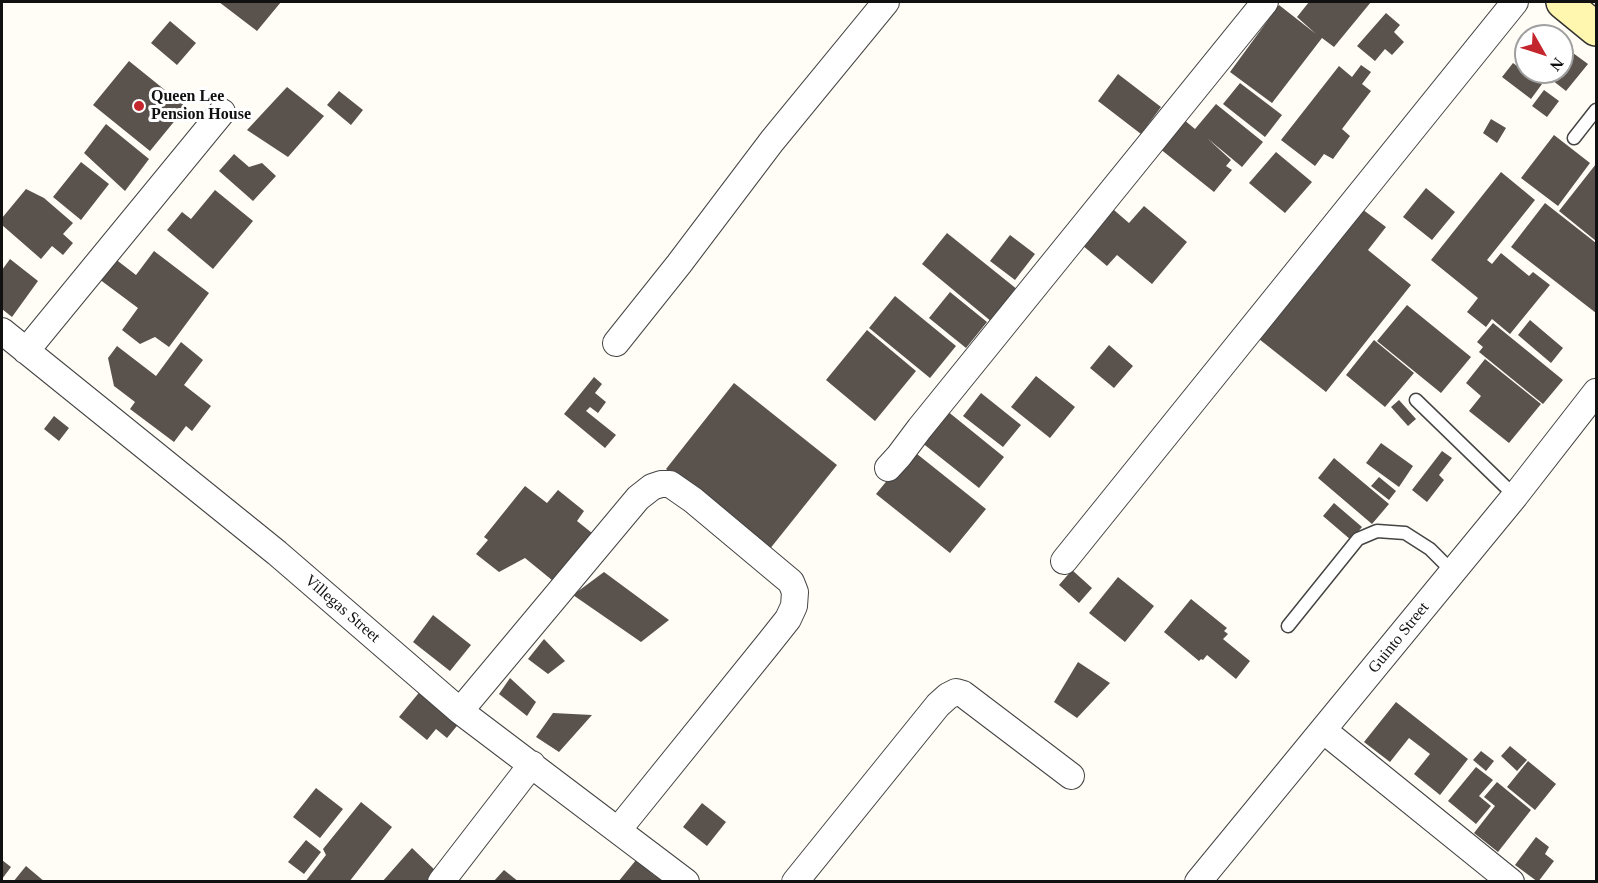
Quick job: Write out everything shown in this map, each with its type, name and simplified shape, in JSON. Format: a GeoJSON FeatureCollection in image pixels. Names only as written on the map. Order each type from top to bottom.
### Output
{"type":"FeatureCollection","features":[{"type":"Feature","properties":{"kind":"main road"},"geometry":{"type":"LineString","coordinates":[[1571,4],[1596,29]]}},
{"type":"Feature","properties":{"kind":"street"},"geometry":{"type":"LineString","coordinates":[[616,343],[772,141],[886,2]]}},
{"type":"Feature","properties":{"kind":"street"},"geometry":{"type":"LineString","coordinates":[[888,468],[1265,2]]}},
{"type":"Feature","properties":{"kind":"street"},"geometry":{"type":"LineString","coordinates":[[1064,561],[1515,2]]}},
{"type":"Feature","properties":{"kind":"street"},"geometry":{"type":"LineString","coordinates":[[26,351],[222,112]]}},
{"type":"Feature","properties":{"kind":"street","name":"Villegas Street"},"geometry":{"type":"LineString","coordinates":[[2,331],[277,553],[460,711],[686,882]]}},
{"type":"Feature","properties":{"kind":"street","name":"Guinto Street"},"geometry":{"type":"LineString","coordinates":[[1198,882],[1515,496],[1596,392]]}},
{"type":"Feature","properties":{"kind":"street"},"geometry":{"type":"LineString","coordinates":[[460,711],[638,498],[652,487],[670,484],[693,500],[790,582],[795,592],[794,606],[788,619],[618,830]]}},
{"type":"Feature","properties":{"kind":"street"},"geometry":{"type":"LineString","coordinates":[[795,882],[938,705],[956,692],[963,694],[1071,776]]}},
{"type":"Feature","properties":{"kind":"street"},"geometry":{"type":"LineString","coordinates":[[1323,730],[1511,882]]}},
{"type":"Feature","properties":{"kind":"street"},"geometry":{"type":"LineString","coordinates":[[441,882],[532,764]]}},
{"type":"Feature","properties":{"kind":"lane"},"geometry":{"type":"LineString","coordinates":[[1574,138],[1596,110]]}},
{"type":"Feature","properties":{"kind":"lane"},"geometry":{"type":"LineString","coordinates":[[1416,400],[1515,496]]}},
{"type":"Feature","properties":{"kind":"lane"},"geometry":{"type":"LineString","coordinates":[[1288,626],[1358,539],[1377,531],[1405,533],[1430,549],[1453,572]]}},
{"type":"Feature","properties":{"kind":"building"},"geometry":{"type":"Polygon","coordinates":[[[219,2],[281,2],[257,31],[219,2]]]}},
{"type":"Feature","properties":{"kind":"building"},"geometry":{"type":"Polygon","coordinates":[[[1309,2],[1371,2],[1334,47],[1322,38],[1272,103],[1230,72],[1279,5],[1316,34],[1297,17],[1309,2]]]}},
{"type":"Feature","properties":{"kind":"building"},"geometry":{"type":"Polygon","coordinates":[[[1386,13],[1400,25],[1394,32],[1404,42],[1392,55],[1385,49],[1375,61],[1357,46],[1386,13]]]}},
{"type":"Feature","properties":{"kind":"building"},"geometry":{"type":"Polygon","coordinates":[[[170,21],[196,43],[177,65],[151,43],[170,21]]]}},
{"type":"Feature","properties":{"kind":"building"},"geometry":{"type":"Polygon","coordinates":[[[1574,54],[1588,64],[1574,81],[1574,54]]]}},
{"type":"Feature","properties":{"kind":"building","name":"Queen Lee Pension House"},"geometry":{"type":"Polygon","coordinates":[[[129,61],[186,107],[150,151],[93,105],[129,61]]]}},
{"type":"Feature","properties":{"kind":"building"},"geometry":{"type":"Polygon","coordinates":[[[1513,63],[1514,84],[1542,84],[1531,99],[1502,77],[1513,63]]]}},
{"type":"Feature","properties":{"kind":"building"},"geometry":{"type":"Polygon","coordinates":[[[1361,65],[1371,72],[1362,84],[1371,91],[1342,129],[1350,136],[1333,159],[1324,154],[1315,166],[1281,140],[1339,66],[1352,77],[1361,65]]]}},
{"type":"Feature","properties":{"kind":"building"},"geometry":{"type":"Polygon","coordinates":[[[1118,74],[1161,107],[1141,134],[1098,101],[1118,74]]]}},
{"type":"Feature","properties":{"kind":"building"},"geometry":{"type":"Polygon","coordinates":[[[1240,83],[1282,115],[1265,137],[1223,104],[1240,83]]]}},
{"type":"Feature","properties":{"kind":"building"},"geometry":{"type":"Polygon","coordinates":[[[1557,84],[1572,84],[1566,91],[1557,84]]]}},
{"type":"Feature","properties":{"kind":"building"},"geometry":{"type":"Polygon","coordinates":[[[287,87],[324,116],[288,157],[247,130],[287,87]]]}},
{"type":"Feature","properties":{"kind":"building"},"geometry":{"type":"Polygon","coordinates":[[[1544,90],[1559,101],[1547,117],[1532,106],[1544,90]]]}},
{"type":"Feature","properties":{"kind":"building"},"geometry":{"type":"Polygon","coordinates":[[[339,91],[363,110],[351,125],[327,105],[339,91]]]}},
{"type":"Feature","properties":{"kind":"building"},"geometry":{"type":"Polygon","coordinates":[[[1216,104],[1263,142],[1242,167],[1207,138],[1231,160],[1226,166],[1232,170],[1214,192],[1159,148],[1183,119],[1195,129],[1216,104]]]}},
{"type":"Feature","properties":{"kind":"building"},"geometry":{"type":"Polygon","coordinates":[[[1491,119],[1506,128],[1497,143],[1483,133],[1491,119]]]}},
{"type":"Feature","properties":{"kind":"building"},"geometry":{"type":"Polygon","coordinates":[[[106,124],[149,159],[125,191],[84,153],[106,124]]]}},
{"type":"Feature","properties":{"kind":"building"},"geometry":{"type":"Polygon","coordinates":[[[1554,135],[1590,163],[1558,206],[1521,178],[1554,135]]]}},
{"type":"Feature","properties":{"kind":"building"},"geometry":{"type":"Polygon","coordinates":[[[1276,152],[1312,182],[1285,213],[1249,183],[1276,152]]]}},
{"type":"Feature","properties":{"kind":"building"},"geometry":{"type":"Polygon","coordinates":[[[234,154],[249,167],[262,163],[276,176],[253,201],[219,171],[234,154]]]}},
{"type":"Feature","properties":{"kind":"building"},"geometry":{"type":"Polygon","coordinates":[[[81,162],[109,184],[81,220],[53,197],[81,162]]]}},
{"type":"Feature","properties":{"kind":"building"},"geometry":{"type":"Polygon","coordinates":[[[1596,164],[1596,241],[1559,211],[1596,164]]]}},
{"type":"Feature","properties":{"kind":"building"},"geometry":{"type":"Polygon","coordinates":[[[1501,172],[1535,200],[1487,260],[1492,264],[1501,253],[1529,276],[1533,272],[1550,285],[1510,334],[1492,319],[1486,327],[1467,312],[1478,298],[1431,260],[1501,172]]]}},
{"type":"Feature","properties":{"kind":"building"},"geometry":{"type":"Polygon","coordinates":[[[1426,188],[1455,212],[1432,240],[1403,217],[1426,188]]]}},
{"type":"Feature","properties":{"kind":"building"},"geometry":{"type":"Polygon","coordinates":[[[26,189],[44,198],[73,223],[63,234],[73,243],[63,255],[52,246],[41,259],[2,225],[2,218],[26,189]]]}},
{"type":"Feature","properties":{"kind":"building"},"geometry":{"type":"Polygon","coordinates":[[[215,190],[253,221],[213,269],[167,230],[182,212],[191,219],[215,190]]]}},
{"type":"Feature","properties":{"kind":"building"},"geometry":{"type":"Polygon","coordinates":[[[1545,203],[1596,243],[1596,313],[1511,247],[1545,203]]]}},
{"type":"Feature","properties":{"kind":"building"},"geometry":{"type":"Polygon","coordinates":[[[1107,204],[1129,223],[1144,206],[1187,242],[1152,284],[1117,255],[1107,266],[1082,245],[1107,204]]]}},
{"type":"Feature","properties":{"kind":"building"},"geometry":{"type":"Polygon","coordinates":[[[1362,209],[1386,227],[1368,250],[1411,285],[1326,392],[1259,339],[1362,209]]]}},
{"type":"Feature","properties":{"kind":"building"},"geometry":{"type":"Polygon","coordinates":[[[947,233],[1018,290],[992,322],[922,264],[947,233]]]}},
{"type":"Feature","properties":{"kind":"building"},"geometry":{"type":"Polygon","coordinates":[[[1010,235],[1035,254],[1015,280],[990,261],[1010,235]]]}},
{"type":"Feature","properties":{"kind":"building"},"geometry":{"type":"Polygon","coordinates":[[[154,251],[209,293],[169,347],[155,337],[140,344],[122,330],[138,308],[99,279],[114,258],[136,275],[154,251]]]}},
{"type":"Feature","properties":{"kind":"building"},"geometry":{"type":"Polygon","coordinates":[[[10,259],[38,281],[12,317],[2,309],[2,270],[10,259]]]}},
{"type":"Feature","properties":{"kind":"building"},"geometry":{"type":"Polygon","coordinates":[[[950,292],[987,322],[966,348],[929,318],[950,292]]]}},
{"type":"Feature","properties":{"kind":"building"},"geometry":{"type":"Polygon","coordinates":[[[895,296],[956,346],[930,378],[869,328],[895,296]]]}},
{"type":"Feature","properties":{"kind":"building"},"geometry":{"type":"Polygon","coordinates":[[[1407,305],[1471,357],[1441,393],[1377,341],[1407,305]]]}},
{"type":"Feature","properties":{"kind":"building"},"geometry":{"type":"Polygon","coordinates":[[[1530,320],[1563,348],[1551,363],[1518,335],[1530,320]]]}},
{"type":"Feature","properties":{"kind":"building"},"geometry":{"type":"Polygon","coordinates":[[[1493,323],[1563,380],[1543,404],[1479,352],[1483,347],[1477,342],[1493,323]]]}},
{"type":"Feature","properties":{"kind":"building"},"geometry":{"type":"Polygon","coordinates":[[[867,330],[916,371],[875,421],[826,380],[867,330]]]}},
{"type":"Feature","properties":{"kind":"building"},"geometry":{"type":"Polygon","coordinates":[[[1374,340],[1414,373],[1385,407],[1346,375],[1374,340]]]}},
{"type":"Feature","properties":{"kind":"building"},"geometry":{"type":"Polygon","coordinates":[[[181,342],[203,360],[184,385],[211,406],[192,431],[186,426],[174,442],[130,409],[135,402],[114,386],[108,358],[117,346],[156,376],[181,342]]]}},
{"type":"Feature","properties":{"kind":"building"},"geometry":{"type":"Polygon","coordinates":[[[1109,345],[1133,366],[1114,388],[1090,368],[1109,345]]]}},
{"type":"Feature","properties":{"kind":"building"},"geometry":{"type":"Polygon","coordinates":[[[1485,359],[1541,404],[1509,443],[1469,411],[1481,396],[1466,383],[1485,359]]]}},
{"type":"Feature","properties":{"kind":"building"},"geometry":{"type":"Polygon","coordinates":[[[1036,376],[1075,407],[1050,438],[1011,407],[1036,376]]]}},
{"type":"Feature","properties":{"kind":"building"},"geometry":{"type":"Polygon","coordinates":[[[594,377],[602,384],[595,393],[606,402],[598,413],[590,407],[586,411],[616,435],[605,448],[564,414],[594,377]]]}},
{"type":"Feature","properties":{"kind":"building"},"geometry":{"type":"Polygon","coordinates":[[[734,383],[837,465],[769,550],[666,469],[734,383]]]}},
{"type":"Feature","properties":{"kind":"building"},"geometry":{"type":"Polygon","coordinates":[[[981,393],[1021,425],[1003,447],[963,416],[981,393]]]}},
{"type":"Feature","properties":{"kind":"building"},"geometry":{"type":"Polygon","coordinates":[[[1399,400],[1416,419],[1408,426],[1391,407],[1399,400]]]}},
{"type":"Feature","properties":{"kind":"building"},"geometry":{"type":"Polygon","coordinates":[[[941,406],[1004,457],[979,488],[916,438],[941,406]]]}},
{"type":"Feature","properties":{"kind":"building"},"geometry":{"type":"Polygon","coordinates":[[[54,416],[69,428],[59,441],[44,429],[54,416]]]}},
{"type":"Feature","properties":{"kind":"building"},"geometry":{"type":"Polygon","coordinates":[[[1381,443],[1413,466],[1399,487],[1366,463],[1381,443]]]}},
{"type":"Feature","properties":{"kind":"building"},"geometry":{"type":"Polygon","coordinates":[[[912,450],[986,509],[950,553],[876,494],[912,450]]]}},
{"type":"Feature","properties":{"kind":"building"},"geometry":{"type":"Polygon","coordinates":[[[1442,451],[1452,458],[1439,475],[1444,480],[1427,502],[1412,490],[1442,451]]]}},
{"type":"Feature","properties":{"kind":"building"},"geometry":{"type":"Polygon","coordinates":[[[1334,458],[1389,504],[1372,524],[1318,478],[1334,458]]]}},
{"type":"Feature","properties":{"kind":"building"},"geometry":{"type":"Polygon","coordinates":[[[1379,477],[1396,491],[1389,500],[1371,486],[1379,477]]]}},
{"type":"Feature","properties":{"kind":"building"},"geometry":{"type":"Polygon","coordinates":[[[525,486],[547,503],[558,490],[584,511],[577,521],[597,537],[558,585],[525,558],[499,572],[476,554],[488,540],[484,537],[525,486]]]}},
{"type":"Feature","properties":{"kind":"building"},"geometry":{"type":"Polygon","coordinates":[[[1334,503],[1362,527],[1351,540],[1323,516],[1334,503]]]}},
{"type":"Feature","properties":{"kind":"building"},"geometry":{"type":"Polygon","coordinates":[[[1072,570],[1092,588],[1079,603],[1059,585],[1072,570]]]}},
{"type":"Feature","properties":{"kind":"building"},"geometry":{"type":"Polygon","coordinates":[[[604,572],[669,620],[641,642],[573,595],[604,572]]]}},
{"type":"Feature","properties":{"kind":"building"},"geometry":{"type":"Polygon","coordinates":[[[1118,577],[1154,606],[1125,642],[1089,613],[1118,577]]]}},
{"type":"Feature","properties":{"kind":"building"},"geometry":{"type":"Polygon","coordinates":[[[1191,599],[1227,628],[1224,631],[1228,634],[1223,639],[1250,661],[1236,679],[1207,655],[1199,661],[1164,632],[1191,599]]]}},
{"type":"Feature","properties":{"kind":"building"},"geometry":{"type":"Polygon","coordinates":[[[433,615],[471,645],[450,671],[413,642],[433,615]]]}},
{"type":"Feature","properties":{"kind":"building"},"geometry":{"type":"Polygon","coordinates":[[[544,639],[565,661],[548,674],[528,659],[544,639]]]}},
{"type":"Feature","properties":{"kind":"building"},"geometry":{"type":"Polygon","coordinates":[[[1078,662],[1110,683],[1077,718],[1054,702],[1078,662]]]}},
{"type":"Feature","properties":{"kind":"building"},"geometry":{"type":"Polygon","coordinates":[[[510,678],[536,702],[527,716],[499,694],[510,678]]]}},
{"type":"Feature","properties":{"kind":"building"},"geometry":{"type":"Polygon","coordinates":[[[422,689],[461,721],[447,738],[436,729],[427,740],[399,717],[422,689]]]}},
{"type":"Feature","properties":{"kind":"building"},"geometry":{"type":"Polygon","coordinates":[[[1396,702],[1468,759],[1440,795],[1414,774],[1430,754],[1409,738],[1390,762],[1364,742],[1396,702]]]}},
{"type":"Feature","properties":{"kind":"building"},"geometry":{"type":"Polygon","coordinates":[[[553,713],[592,715],[559,752],[536,737],[553,713]]]}},
{"type":"Feature","properties":{"kind":"building"},"geometry":{"type":"Polygon","coordinates":[[[1510,746],[1527,760],[1517,771],[1501,756],[1510,746]]]}},
{"type":"Feature","properties":{"kind":"building"},"geometry":{"type":"Polygon","coordinates":[[[1481,751],[1494,761],[1486,771],[1473,760],[1481,751]]]}},
{"type":"Feature","properties":{"kind":"building"},"geometry":{"type":"Polygon","coordinates":[[[1528,761],[1556,784],[1535,810],[1507,787],[1528,761]]]}},
{"type":"Feature","properties":{"kind":"building"},"geometry":{"type":"Polygon","coordinates":[[[1476,767],[1493,780],[1479,796],[1491,806],[1476,824],[1448,801],[1476,767]]]}},
{"type":"Feature","properties":{"kind":"building"},"geometry":{"type":"Polygon","coordinates":[[[1497,782],[1531,810],[1498,852],[1474,833],[1495,806],[1484,797],[1497,782]]]}},
{"type":"Feature","properties":{"kind":"building"},"geometry":{"type":"Polygon","coordinates":[[[316,788],[343,809],[320,838],[293,817],[316,788]]]}},
{"type":"Feature","properties":{"kind":"building"},"geometry":{"type":"Polygon","coordinates":[[[361,802],[392,827],[349,882],[305,882],[326,855],[323,849],[361,802]]]}},
{"type":"Feature","properties":{"kind":"building"},"geometry":{"type":"Polygon","coordinates":[[[702,803],[726,822],[707,846],[683,827],[702,803]]]}},
{"type":"Feature","properties":{"kind":"building"},"geometry":{"type":"Polygon","coordinates":[[[1536,837],[1549,847],[1545,854],[1554,861],[1538,882],[1515,865],[1536,837]]]}},
{"type":"Feature","properties":{"kind":"building"},"geometry":{"type":"Polygon","coordinates":[[[306,840],[321,852],[304,874],[288,862],[306,840]]]}},
{"type":"Feature","properties":{"kind":"building"},"geometry":{"type":"Polygon","coordinates":[[[412,848],[438,873],[430,882],[382,882],[412,848]]]}},
{"type":"Feature","properties":{"kind":"building"},"geometry":{"type":"Polygon","coordinates":[[[2,860],[11,867],[2,879],[2,860]]]}},
{"type":"Feature","properties":{"kind":"building"},"geometry":{"type":"Polygon","coordinates":[[[636,860],[655,876],[659,871],[671,882],[618,882],[636,860]]]}},
{"type":"Feature","properties":{"kind":"building"},"geometry":{"type":"Polygon","coordinates":[[[26,866],[45,882],[13,882],[26,866]]]}},
{"type":"Feature","properties":{"kind":"building"},"geometry":{"type":"Polygon","coordinates":[[[504,870],[519,882],[493,882],[504,870]]]}},
{"type":"Feature","properties":{"kind":"place","name":"Queen Lee Pension House"},"geometry":{"type":"Point","coordinates":[139,106]}}]}
